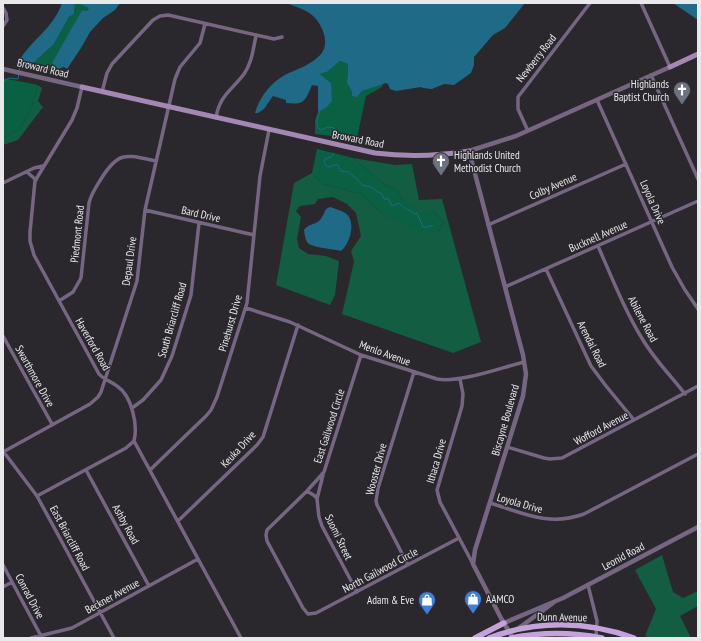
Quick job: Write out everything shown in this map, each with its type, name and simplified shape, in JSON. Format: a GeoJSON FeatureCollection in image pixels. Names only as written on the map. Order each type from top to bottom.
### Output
{"type":"FeatureCollection","features":[{"type":"Feature","properties":{"kind":"main road","name":"Broward Road"},"geometry":{"type":"LineString","coordinates":[[670,67],[698,54]]}},
{"type":"Feature","properties":{"kind":"main road","name":"Broward Road"},"geometry":{"type":"LineString","coordinates":[[82,87],[358,150],[388,155],[424,156],[469,151]]}},
{"type":"Feature","properties":{"kind":"main road"},"geometry":{"type":"LineString","coordinates":[[476,638],[504,623]]}},
{"type":"Feature","properties":{"kind":"main road","name":"Dunn Avenue"},"geometry":{"type":"LineString","coordinates":[[512,636],[528,627],[553,624],[597,628],[634,638]]}},
{"type":"Feature","properties":{"kind":"main road","name":"Dunn Avenue"},"geometry":{"type":"LineString","coordinates":[[489,638],[564,633],[599,637]]}},
{"type":"Feature","properties":{"kind":"street","name":"Newberry Road"},"geometry":{"type":"LineString","coordinates":[[528,131],[518,109],[518,98],[590,3]]}},
{"type":"Feature","properties":{"kind":"street"},"geometry":{"type":"LineString","coordinates":[[641,3],[670,67]]}},
{"type":"Feature","properties":{"kind":"street"},"geometry":{"type":"LineString","coordinates":[[3,8],[7,16],[7,20],[3,26]]}},
{"type":"Feature","properties":{"kind":"street"},"geometry":{"type":"LineString","coordinates":[[102,92],[107,73],[112,64],[153,20],[160,16],[168,15],[256,36],[274,39],[282,38]]}},
{"type":"Feature","properties":{"kind":"street","name":"Depaul Drive"},"geometry":{"type":"LineString","coordinates":[[3,451],[93,402],[101,392],[137,281],[145,210],[177,73],[200,42],[205,24]]}},
{"type":"Feature","properties":{"kind":"street"},"geometry":{"type":"LineString","coordinates":[[216,118],[218,107],[224,95],[244,74],[248,67],[256,36]]}},
{"type":"Feature","properties":{"kind":"street","name":"Broward Road"},"geometry":{"type":"LineString","coordinates":[[469,151],[503,141],[528,131],[670,67]]}},
{"type":"Feature","properties":{"kind":"street","name":"Broward Road"},"geometry":{"type":"LineString","coordinates":[[3,69],[82,87]]}},
{"type":"Feature","properties":{"kind":"street"},"geometry":{"type":"LineString","coordinates":[[651,75],[698,179]]}},
{"type":"Feature","properties":{"kind":"street","name":"Haverford Road"},"geometry":{"type":"LineString","coordinates":[[82,87],[77,108],[72,120],[43,166],[36,180],[30,224],[30,241],[37,262],[99,374],[120,388],[132,408],[136,428],[134,441]]}},
{"type":"Feature","properties":{"kind":"street","name":"Loyola Drive"},"geometry":{"type":"LineString","coordinates":[[597,100],[678,278],[698,309]]}},
{"type":"Feature","properties":{"kind":"street","name":"Pinehurst Drive"},"geometry":{"type":"LineString","coordinates":[[150,470],[211,410],[217,397],[246,308],[260,176],[269,130]]}},
{"type":"Feature","properties":{"kind":"street","name":"Biscayne Boulevard"},"geometry":{"type":"LineString","coordinates":[[469,151],[505,286],[526,374],[525,388],[475,550],[473,564]]}},
{"type":"Feature","properties":{"kind":"street","name":"Piedmont Road"},"geometry":{"type":"LineString","coordinates":[[59,301],[73,292],[81,278],[89,204],[93,192],[109,166],[117,159],[125,156],[134,156],[156,161]]}},
{"type":"Feature","properties":{"kind":"street","name":"Colby Avenue"},"geometry":{"type":"LineString","coordinates":[[488,225],[626,164]]}},
{"type":"Feature","properties":{"kind":"street"},"geometry":{"type":"LineString","coordinates":[[3,183],[38,166],[43,166]]}},
{"type":"Feature","properties":{"kind":"street"},"geometry":{"type":"LineString","coordinates":[[27,172],[36,180]]}},
{"type":"Feature","properties":{"kind":"street","name":"Bucknell Avenue"},"geometry":{"type":"LineString","coordinates":[[505,286],[698,201]]}},
{"type":"Feature","properties":{"kind":"street","name":"Bard Drive"},"geometry":{"type":"LineString","coordinates":[[145,210],[254,235]]}},
{"type":"Feature","properties":{"kind":"street","name":"South Briarcliff Road"},"geometry":{"type":"LineString","coordinates":[[132,408],[143,400],[161,380],[172,356],[191,295],[199,223]]}},
{"type":"Feature","properties":{"kind":"street","name":"Abilene Road"},"geometry":{"type":"LineString","coordinates":[[598,246],[636,329],[656,359],[685,394]]}},
{"type":"Feature","properties":{"kind":"street","name":"Arendal Road"},"geometry":{"type":"LineString","coordinates":[[546,268],[591,366],[634,420]]}},
{"type":"Feature","properties":{"kind":"street","name":"Menlo Avenue"},"geometry":{"type":"LineString","coordinates":[[246,308],[298,326],[361,355],[444,380],[460,379],[524,362]]}},
{"type":"Feature","properties":{"kind":"street","name":"Keuka Drive"},"geometry":{"type":"LineString","coordinates":[[178,521],[263,437],[298,326]]}},
{"type":"Feature","properties":{"kind":"street","name":"Swarthmore Drive"},"geometry":{"type":"LineString","coordinates":[[3,336],[52,424]]}},
{"type":"Feature","properties":{"kind":"street","name":"East Gailwood Circle"},"geometry":{"type":"LineString","coordinates":[[308,614],[303,608],[267,541],[267,530],[324,472],[361,355]]}},
{"type":"Feature","properties":{"kind":"street","name":"Wooster Drive"},"geometry":{"type":"LineString","coordinates":[[408,565],[377,506],[376,501],[378,488],[414,372]]}},
{"type":"Feature","properties":{"kind":"street","name":"Ithaca Drive"},"geometry":{"type":"LineString","coordinates":[[460,379],[463,394],[462,406],[436,490],[440,502],[473,564]]}},
{"type":"Feature","properties":{"kind":"street","name":"Wofford Avenue"},"geometry":{"type":"LineString","coordinates":[[507,447],[544,458],[562,458],[698,386]]}},
{"type":"Feature","properties":{"kind":"street"},"geometry":{"type":"LineString","coordinates":[[37,496],[126,448],[134,441],[241,638]]}},
{"type":"Feature","properties":{"kind":"street","name":"East Briarcliff Road"},"geometry":{"type":"LineString","coordinates":[[3,451],[37,496],[114,638]]}},
{"type":"Feature","properties":{"kind":"street","name":"Loyola Drive"},"geometry":{"type":"LineString","coordinates":[[490,503],[543,519],[557,520],[571,518],[584,514],[698,454]]}},
{"type":"Feature","properties":{"kind":"street","name":"Ashby Road"},"geometry":{"type":"LineString","coordinates":[[86,470],[150,586]]}},
{"type":"Feature","properties":{"kind":"street"},"geometry":{"type":"LineString","coordinates":[[317,499],[324,472]]}},
{"type":"Feature","properties":{"kind":"street"},"geometry":{"type":"LineString","coordinates":[[307,491],[317,499]]}},
{"type":"Feature","properties":{"kind":"street","name":"Suomi Street"},"geometry":{"type":"LineString","coordinates":[[317,499],[319,517],[322,526],[357,592]]}},
{"type":"Feature","properties":{"kind":"street","name":"Leonid Road"},"geometry":{"type":"LineString","coordinates":[[512,636],[523,625],[557,601],[698,527]]}},
{"type":"Feature","properties":{"kind":"street","name":"North Gailwood Circle"},"geometry":{"type":"LineString","coordinates":[[308,614],[316,613],[459,538]]}},
{"type":"Feature","properties":{"kind":"street","name":"Beckner Avenue"},"geometry":{"type":"LineString","coordinates":[[31,638],[72,628],[198,559]]}},
{"type":"Feature","properties":{"kind":"street"},"geometry":{"type":"LineString","coordinates":[[473,564],[512,636]]}},
{"type":"Feature","properties":{"kind":"street","name":"Conrad Drive"},"geometry":{"type":"LineString","coordinates":[[3,565],[41,636]]}},
{"type":"Feature","properties":{"kind":"street"},"geometry":{"type":"LineString","coordinates":[[3,587],[12,582]]}},
{"type":"Feature","properties":{"kind":"street"},"geometry":{"type":"LineString","coordinates":[[588,585],[597,621],[599,637]]}},
{"type":"Feature","properties":{"kind":"street","name":"Leonid Road"},"geometry":{"type":"LineString","coordinates":[[504,623],[544,605],[557,601]]}},
{"type":"Feature","properties":{"kind":"green space"},"geometry":{"type":"Polygon","coordinates":[[[75,3],[83,4],[90,8],[87,11],[82,10],[53,63],[58,69],[54,72],[29,67],[54,44],[69,17],[74,14],[75,3]]]}},
{"type":"Feature","properties":{"kind":"green space"},"geometry":{"type":"Polygon","coordinates":[[[340,61],[348,64],[347,83],[352,92],[362,91],[383,83],[382,87],[366,96],[357,138],[349,141],[342,136],[339,137],[315,134],[315,120],[318,112],[326,108],[331,83],[320,74],[327,72],[340,61]]]}},
{"type":"Feature","properties":{"kind":"green space"},"geometry":{"type":"Polygon","coordinates":[[[3,78],[38,85],[32,107],[20,129],[3,138],[3,78]]]}},
{"type":"Feature","properties":{"kind":"green space"},"geometry":{"type":"Polygon","coordinates":[[[38,85],[42,88],[38,101],[43,107],[18,140],[3,145],[3,138],[20,129],[32,107],[38,85]]]}},
{"type":"Feature","properties":{"kind":"green space"},"geometry":{"type":"Polygon","coordinates":[[[317,149],[353,158],[385,185],[397,190],[402,199],[433,211],[444,222],[438,232],[419,232],[380,212],[361,194],[323,184],[312,173],[317,149]]]}},
{"type":"Feature","properties":{"kind":"green space"},"geometry":{"type":"Polygon","coordinates":[[[353,158],[395,165],[412,164],[419,200],[442,199],[481,342],[453,353],[342,314],[354,262],[351,251],[361,236],[356,213],[347,204],[333,197],[318,199],[315,204],[300,206],[296,211],[301,217],[297,239],[299,248],[308,254],[326,256],[339,261],[335,295],[330,305],[276,285],[294,183],[312,173],[323,184],[361,194],[380,212],[419,231],[438,232],[444,222],[433,211],[421,213],[402,199],[397,190],[385,185],[353,158]]]}},
{"type":"Feature","properties":{"kind":"green space"},"geometry":{"type":"Polygon","coordinates":[[[662,555],[673,592],[683,598],[698,591],[698,606],[680,616],[691,638],[650,638],[645,636],[656,609],[635,570],[662,555]]]}},
{"type":"Feature","properties":{"kind":"water"},"geometry":{"type":"Polygon","coordinates":[[[62,3],[75,3],[74,14],[69,17],[54,44],[29,67],[21,65],[19,61],[24,53],[48,27],[62,3]]]}},
{"type":"Feature","properties":{"kind":"water"},"geometry":{"type":"Polygon","coordinates":[[[78,3],[120,3],[115,10],[103,18],[90,32],[67,69],[64,67],[58,69],[52,63],[82,10],[87,11],[89,8],[78,3]]]}},
{"type":"Feature","properties":{"kind":"water"},"geometry":{"type":"Polygon","coordinates":[[[286,3],[525,3],[505,28],[493,35],[474,57],[474,65],[471,73],[454,85],[444,84],[432,89],[421,87],[396,91],[390,89],[386,83],[362,91],[357,97],[352,96],[352,92],[347,83],[348,64],[340,61],[327,72],[320,74],[331,83],[332,101],[326,108],[318,112],[318,86],[312,85],[304,101],[297,103],[286,103],[286,100],[273,96],[264,109],[258,113],[255,113],[262,98],[276,81],[315,60],[322,53],[324,48],[324,33],[316,19],[306,11],[286,3]]]}},
{"type":"Feature","properties":{"kind":"water"},"geometry":{"type":"Polygon","coordinates":[[[673,3],[698,3],[698,20],[673,3]]]}},
{"type":"Feature","properties":{"kind":"water"},"geometry":{"type":"Polygon","coordinates":[[[330,207],[345,213],[349,216],[351,221],[351,232],[349,238],[341,251],[309,244],[305,238],[304,230],[319,221],[326,209],[330,207]]]}},
{"type":"Feature","properties":{"kind":"waterway"},"geometry":{"type":"LineString","coordinates":[[19,71],[21,65]]}},
{"type":"Feature","properties":{"kind":"waterway"},"geometry":{"type":"LineString","coordinates":[[3,82],[9,78],[18,79],[19,74]]}},
{"type":"Feature","properties":{"kind":"waterway"},"geometry":{"type":"LineString","coordinates":[[320,111],[317,120],[318,128],[320,130],[328,127],[334,128],[336,131],[336,136]]}},
{"type":"Feature","properties":{"kind":"waterway"},"geometry":{"type":"LineString","coordinates":[[334,153],[331,157],[325,159],[324,162],[326,166],[330,167],[337,164],[341,171],[350,173],[362,185],[371,187],[381,193],[384,199],[388,199],[392,206],[399,203],[414,214],[417,213],[423,227],[433,226]]}},
{"type":"Feature","properties":{"kind":"place","name":"Highlands Baptist Church"},"geometry":{"type":"Point","coordinates":[682,105]}},
{"type":"Feature","properties":{"kind":"place","name":"Highlands United Methodist Church"},"geometry":{"type":"Point","coordinates":[441,176]}},
{"type":"Feature","properties":{"kind":"place","name":"AAMCO"},"geometry":{"type":"Point","coordinates":[473,614]}},
{"type":"Feature","properties":{"kind":"place","name":"Adam & Eve"},"geometry":{"type":"Point","coordinates":[427,615]}}]}
